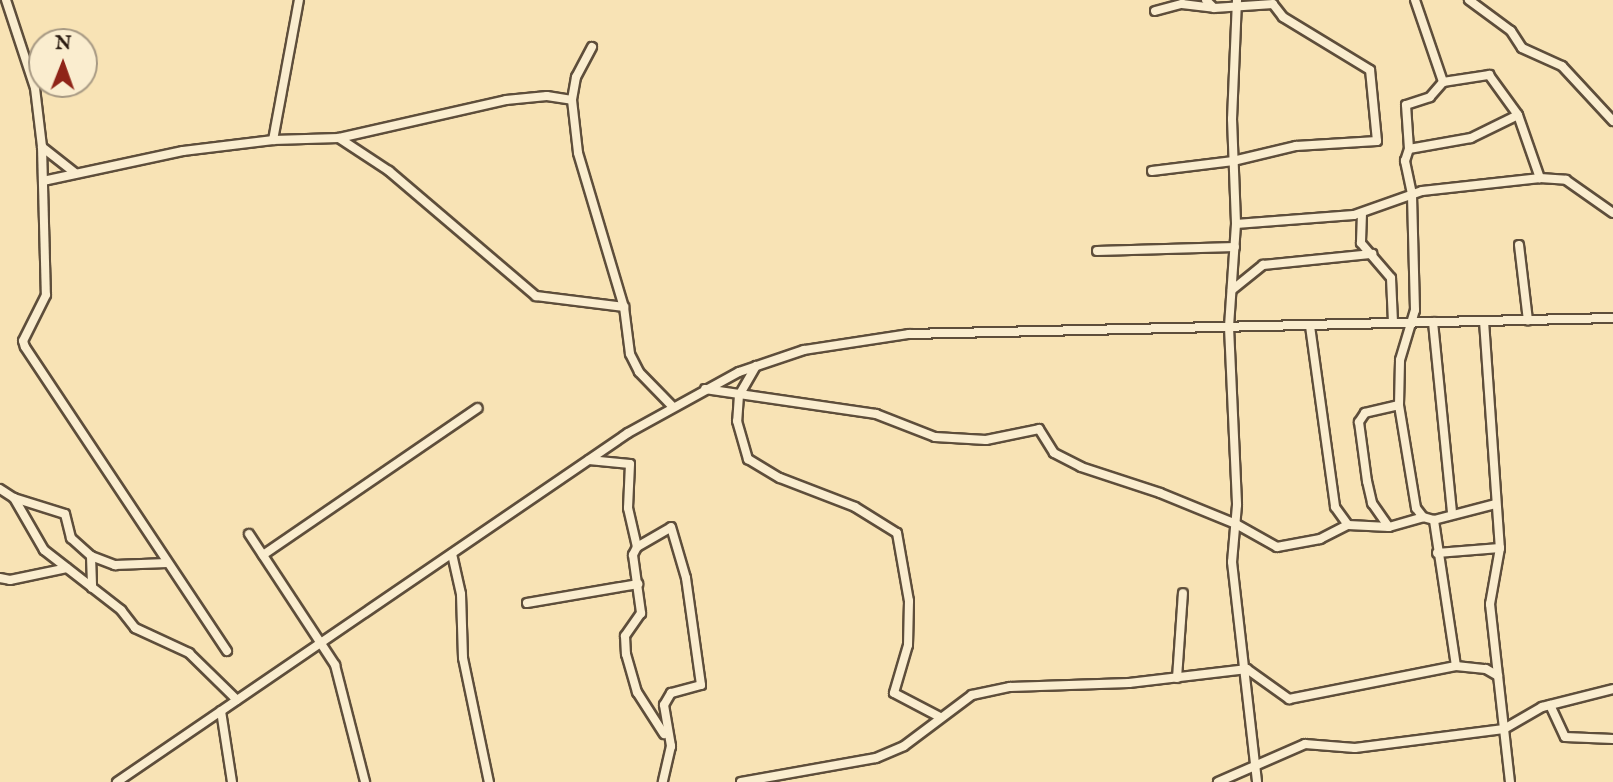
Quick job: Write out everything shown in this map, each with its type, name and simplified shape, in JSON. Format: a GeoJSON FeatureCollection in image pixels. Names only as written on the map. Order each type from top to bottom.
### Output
{"type":"FeatureCollection","features":[{"type":"Feature","properties":{"kind":"street"},"geometry":{"type":"LineString","coordinates":[[6,0],[35,88],[42,147],[46,295],[23,341],[25,347],[137,511],[167,562],[227,650]]}},
{"type":"Feature","properties":{"kind":"street"},"geometry":{"type":"LineString","coordinates":[[273,139],[299,0]]}},
{"type":"Feature","properties":{"kind":"street"},"geometry":{"type":"LineString","coordinates":[[1206,0],[1213,8]]}},
{"type":"Feature","properties":{"kind":"street"},"geometry":{"type":"LineString","coordinates":[[1415,0],[1443,82]]}},
{"type":"Feature","properties":{"kind":"street"},"geometry":{"type":"LineString","coordinates":[[1469,0],[1511,31],[1522,48],[1562,66],[1613,121]]}},
{"type":"Feature","properties":{"kind":"street"},"geometry":{"type":"LineString","coordinates":[[1237,3],[1233,161],[1236,224],[1229,327],[1236,524],[1232,562],[1247,669],[1257,782]]}},
{"type":"Feature","properties":{"kind":"street"},"geometry":{"type":"LineString","coordinates":[[1152,171],[1233,161],[1296,146],[1377,141],[1379,128],[1370,70],[1283,17],[1273,4],[1237,3],[1213,8],[1182,4],[1155,11]]}},
{"type":"Feature","properties":{"kind":"street"},"geometry":{"type":"LineString","coordinates":[[592,47],[576,78],[572,100],[578,153],[624,307],[635,363],[673,407]]}},
{"type":"Feature","properties":{"kind":"street"},"geometry":{"type":"LineString","coordinates":[[1423,517],[1414,498],[1399,405],[1400,360],[1415,310],[1412,194],[1405,161],[1409,149],[1406,105],[1430,97],[1443,82],[1489,75],[1518,115],[1540,178]]}},
{"type":"Feature","properties":{"kind":"street"},"geometry":{"type":"LineString","coordinates":[[43,181],[75,173],[273,139],[339,138],[506,100],[547,96],[572,100]]}},
{"type":"Feature","properties":{"kind":"street"},"geometry":{"type":"LineString","coordinates":[[1409,149],[1471,138],[1518,115]]}},
{"type":"Feature","properties":{"kind":"street"},"geometry":{"type":"LineString","coordinates":[[339,138],[389,171],[536,296],[624,307]]}},
{"type":"Feature","properties":{"kind":"street"},"geometry":{"type":"LineString","coordinates":[[42,147],[75,173]]}},
{"type":"Feature","properties":{"kind":"street"},"geometry":{"type":"LineString","coordinates":[[1236,224],[1362,213],[1412,194],[1540,178],[1566,180],[1613,213]]}},
{"type":"Feature","properties":{"kind":"street"},"geometry":{"type":"LineString","coordinates":[[1362,213],[1361,243],[1372,254],[1380,271],[1391,278],[1393,322]]}},
{"type":"Feature","properties":{"kind":"street"},"geometry":{"type":"LineString","coordinates":[[1519,245],[1528,320]]}},
{"type":"Feature","properties":{"kind":"street"},"geometry":{"type":"LineString","coordinates":[[1097,251],[1235,247]]}},
{"type":"Feature","properties":{"kind":"street"},"geometry":{"type":"LineString","coordinates":[[1232,290],[1263,265],[1372,254]]}},
{"type":"Feature","properties":{"kind":"street"},"geometry":{"type":"LineString","coordinates":[[117,782],[589,460],[673,407],[755,366],[804,350],[873,336],[1613,318]]}},
{"type":"Feature","properties":{"kind":"street"},"geometry":{"type":"LineString","coordinates":[[1484,321],[1500,548],[1490,604],[1510,782]]}},
{"type":"Feature","properties":{"kind":"street"},"geometry":{"type":"LineString","coordinates":[[1433,322],[1452,513]]}},
{"type":"Feature","properties":{"kind":"street"},"geometry":{"type":"LineString","coordinates":[[1310,326],[1330,483],[1335,507],[1348,525]]}},
{"type":"Feature","properties":{"kind":"street"},"geometry":{"type":"LineString","coordinates":[[755,366],[739,395],[737,421],[748,459],[780,478],[855,507],[897,533],[909,601],[908,645],[894,693],[940,717]]}},
{"type":"Feature","properties":{"kind":"street"},"geometry":{"type":"LineString","coordinates":[[705,389],[876,414],[935,437],[986,440],[1039,429],[1054,453],[1081,467],[1236,524],[1277,547],[1320,539],[1348,525],[1389,527],[1423,517],[1434,520],[1452,513],[1496,504]]}},
{"type":"Feature","properties":{"kind":"street"},"geometry":{"type":"LineString","coordinates":[[1389,527],[1372,503],[1359,422],[1365,413],[1399,405]]}},
{"type":"Feature","properties":{"kind":"street"},"geometry":{"type":"LineString","coordinates":[[263,555],[478,408]]}},
{"type":"Feature","properties":{"kind":"street"},"geometry":{"type":"LineString","coordinates":[[589,460],[615,459],[633,469],[628,508],[637,547]]}},
{"type":"Feature","properties":{"kind":"street"},"geometry":{"type":"LineString","coordinates":[[0,489],[14,498],[65,513],[72,538],[91,556],[115,565],[167,562]]}},
{"type":"Feature","properties":{"kind":"street"},"geometry":{"type":"LineString","coordinates":[[14,498],[44,550],[121,610],[135,628],[189,653],[237,700]]}},
{"type":"Feature","properties":{"kind":"street"},"geometry":{"type":"LineString","coordinates":[[1434,520],[1437,553],[1457,666]]}},
{"type":"Feature","properties":{"kind":"street"},"geometry":{"type":"LineString","coordinates":[[663,782],[671,746],[664,705],[671,693],[701,685],[686,578],[671,527],[637,547],[633,555],[641,613],[625,636],[626,654],[637,692],[671,746]]}},
{"type":"Feature","properties":{"kind":"street"},"geometry":{"type":"LineString","coordinates":[[249,534],[335,665],[365,782]]}},
{"type":"Feature","properties":{"kind":"street"},"geometry":{"type":"LineString","coordinates":[[1437,553],[1500,548]]}},
{"type":"Feature","properties":{"kind":"street"},"geometry":{"type":"LineString","coordinates":[[452,554],[461,594],[463,658],[489,782]]}},
{"type":"Feature","properties":{"kind":"street"},"geometry":{"type":"LineString","coordinates":[[91,556],[92,588]]}},
{"type":"Feature","properties":{"kind":"street"},"geometry":{"type":"LineString","coordinates":[[0,578],[10,580],[66,568]]}},
{"type":"Feature","properties":{"kind":"street"},"geometry":{"type":"LineString","coordinates":[[527,603],[638,584]]}},
{"type":"Feature","properties":{"kind":"street"},"geometry":{"type":"LineString","coordinates":[[1177,678],[1183,593]]}},
{"type":"Feature","properties":{"kind":"street"},"geometry":{"type":"LineString","coordinates":[[741,782],[876,758],[904,746],[972,695],[1010,687],[1177,678],[1247,669],[1289,699],[1457,666],[1486,669],[1498,676]]}},
{"type":"Feature","properties":{"kind":"street"},"geometry":{"type":"LineString","coordinates":[[1217,782],[1305,744],[1355,748],[1504,729],[1550,705],[1613,689]]}},
{"type":"Feature","properties":{"kind":"street"},"geometry":{"type":"LineString","coordinates":[[1550,705],[1565,737],[1613,739]]}},
{"type":"Feature","properties":{"kind":"street"},"geometry":{"type":"LineString","coordinates":[[221,711],[232,782]]}}]}
